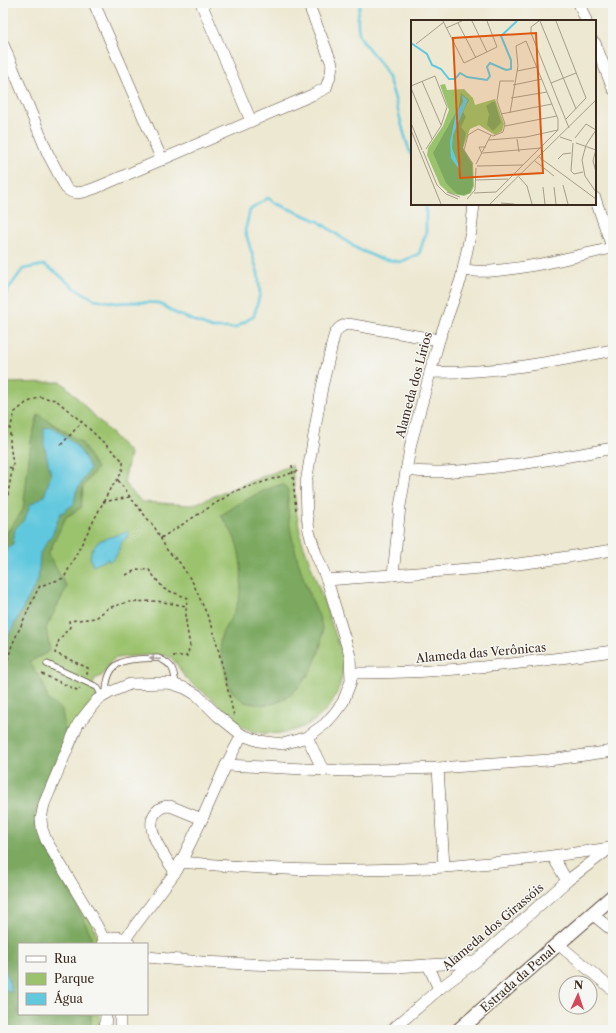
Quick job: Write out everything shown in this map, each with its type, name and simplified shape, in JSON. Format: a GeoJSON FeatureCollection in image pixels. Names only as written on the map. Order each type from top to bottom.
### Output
{"type":"FeatureCollection","features":[{"type":"Feature","properties":{"kind":"street"},"geometry":{"type":"LineString","coordinates":[[94,3],[162,160]]}},
{"type":"Feature","properties":{"kind":"street"},"geometry":{"type":"LineString","coordinates":[[202,3],[251,121]]}},
{"type":"Feature","properties":{"kind":"street"},"geometry":{"type":"LineString","coordinates":[[3,44],[48,154],[66,188],[70,192],[75,193],[98,187],[312,96],[326,88],[329,82],[332,64],[308,3]]}},
{"type":"Feature","properties":{"kind":"street"},"geometry":{"type":"LineString","coordinates":[[579,3],[586,20]]}},
{"type":"Feature","properties":{"kind":"street"},"geometry":{"type":"LineString","coordinates":[[596,46],[613,89]]}},
{"type":"Feature","properties":{"kind":"street"},"geometry":{"type":"LineString","coordinates":[[463,270],[490,271],[516,268],[549,263],[613,249],[596,201]]}},
{"type":"Feature","properties":{"kind":"street","name":"Alameda dos Lírios"},"geometry":{"type":"LineString","coordinates":[[393,575],[400,506],[413,436],[439,340],[461,279],[471,231],[474,205]]}},
{"type":"Feature","properties":{"kind":"street"},"geometry":{"type":"LineString","coordinates":[[242,735],[226,765],[202,819],[178,867],[127,942],[114,937],[103,942],[98,926],[46,840],[42,829],[41,819],[44,804],[78,724],[98,700],[130,684],[169,683],[197,695],[223,720],[242,735],[259,741],[283,744],[307,738],[325,724],[343,702],[351,681],[352,673],[350,656],[345,638],[327,580],[316,554],[309,531],[306,483],[307,469],[322,387],[334,336],[337,329],[343,325],[356,324],[439,340]]}},
{"type":"Feature","properties":{"kind":"street"},"geometry":{"type":"LineString","coordinates":[[430,372],[474,372],[522,367],[613,350]]}},
{"type":"Feature","properties":{"kind":"street"},"geometry":{"type":"LineString","coordinates":[[406,470],[424,473],[449,472],[536,462],[613,448]]}},
{"type":"Feature","properties":{"kind":"street"},"geometry":{"type":"LineString","coordinates":[[327,580],[526,563],[595,554],[613,550]]}},
{"type":"Feature","properties":{"kind":"street","name":"Alameda das Verônicas"},"geometry":{"type":"LineString","coordinates":[[352,673],[429,672],[613,651]]}},
{"type":"Feature","properties":{"kind":"street"},"geometry":{"type":"LineString","coordinates":[[307,738],[323,770]]}},
{"type":"Feature","properties":{"kind":"street"},"geometry":{"type":"LineString","coordinates":[[226,765],[345,771],[438,768],[549,760],[613,751]]}},
{"type":"Feature","properties":{"kind":"street"},"geometry":{"type":"LineString","coordinates":[[438,768],[444,867]]}},
{"type":"Feature","properties":{"kind":"street"},"geometry":{"type":"LineString","coordinates":[[202,819],[170,806],[159,809],[154,814],[151,825],[152,833],[160,849],[178,867],[401,869],[444,867],[553,857],[612,847]]}},
{"type":"Feature","properties":{"kind":"street","name":"Alameda dos Girassóis"},"geometry":{"type":"LineString","coordinates":[[392,1030],[439,989],[475,962],[567,881],[612,847]]}},
{"type":"Feature","properties":{"kind":"street"},"geometry":{"type":"LineString","coordinates":[[553,857],[567,881]]}},
{"type":"Feature","properties":{"kind":"street","name":"Estrada da Penal"},"geometry":{"type":"LineString","coordinates":[[459,1030],[613,896]]}},
{"type":"Feature","properties":{"kind":"street"},"geometry":{"type":"LineString","coordinates":[[592,914],[613,931]]}},
{"type":"Feature","properties":{"kind":"street"},"geometry":{"type":"LineString","coordinates":[[558,944],[613,990]]}},
{"type":"Feature","properties":{"kind":"street"},"geometry":{"type":"LineString","coordinates":[[148,957],[202,962],[276,965],[396,967],[475,962]]}},
{"type":"Feature","properties":{"kind":"street"},"geometry":{"type":"LineString","coordinates":[[428,965],[439,989]]}},
{"type":"Feature","properties":{"kind":"street"},"geometry":{"type":"LineString","coordinates":[[105,1030],[106,1015]]}},
{"type":"Feature","properties":{"kind":"street"},"geometry":{"type":"LineString","coordinates":[[120,1015],[120,1030]]}},
{"type":"Feature","properties":{"kind":"lane"},"geometry":{"type":"LineString","coordinates":[[104,696],[111,670],[124,660],[158,658],[163,660],[172,667],[176,686]]}},
{"type":"Feature","properties":{"kind":"lane"},"geometry":{"type":"LineString","coordinates":[[47,664],[97,687],[104,696]]}},
{"type":"Feature","properties":{"kind":"path"},"geometry":{"type":"LineString","coordinates":[[3,506],[7,500],[12,468],[10,429],[15,412],[26,403],[40,397],[56,400],[82,422],[123,461],[124,468],[110,489],[64,578],[40,586],[37,591],[12,645],[3,676]]}},
{"type":"Feature","properties":{"kind":"path"},"geometry":{"type":"LineString","coordinates":[[61,444],[82,422]]}},
{"type":"Feature","properties":{"kind":"path"},"geometry":{"type":"LineString","coordinates":[[292,465],[294,473],[297,516]]}},
{"type":"Feature","properties":{"kind":"path"},"geometry":{"type":"LineString","coordinates":[[3,466],[12,468]]}},
{"type":"Feature","properties":{"kind":"path"},"geometry":{"type":"LineString","coordinates":[[161,538],[235,490],[307,469]]}},
{"type":"Feature","properties":{"kind":"path"},"geometry":{"type":"LineString","coordinates":[[118,479],[130,497],[155,528],[166,550],[180,562],[188,573],[212,626],[235,721]]}},
{"type":"Feature","properties":{"kind":"path"},"geometry":{"type":"LineString","coordinates":[[103,502],[130,497]]}},
{"type":"Feature","properties":{"kind":"path"},"geometry":{"type":"LineString","coordinates":[[126,574],[138,569],[149,570],[164,589],[188,598],[186,606],[186,623],[190,646],[187,656],[174,657],[165,655]]}},
{"type":"Feature","properties":{"kind":"path"},"geometry":{"type":"LineString","coordinates":[[42,674],[79,691],[81,685],[91,689],[96,678],[86,674],[88,668],[55,653],[59,640],[70,627],[69,621],[96,618],[108,608],[128,602],[157,601],[186,606]]}},
{"type":"Feature","properties":{"kind":"path"},"geometry":{"type":"LineString","coordinates":[[168,656],[173,659]]}},
{"type":"Feature","properties":{"kind":"green space"},"geometry":{"type":"Polygon","coordinates":[[[62,382],[130,453],[124,483],[142,502],[192,505],[292,465],[296,509],[301,538],[343,656],[342,674],[337,692],[333,700],[322,714],[305,726],[295,730],[273,734],[251,730],[232,720],[214,700],[187,679],[174,660],[168,656],[132,656],[114,659],[111,661],[102,676],[96,678],[91,689],[97,695],[37,819],[95,930],[98,940],[97,943],[18,943],[18,1015],[100,1015],[99,1030],[3,1030],[3,383],[62,382]]]}},
{"type":"Feature","properties":{"kind":"green space"},"geometry":{"type":"Polygon","coordinates":[[[38,414],[81,442],[97,468],[83,487],[81,508],[66,517],[48,554],[67,587],[46,628],[50,651],[29,662],[42,681],[48,700],[62,710],[66,736],[33,817],[91,935],[91,943],[18,943],[18,1015],[91,1015],[91,1030],[3,1030],[3,538],[23,510],[31,441],[38,414]]]}},
{"type":"Feature","properties":{"kind":"green space"},"geometry":{"type":"Polygon","coordinates":[[[283,484],[288,490],[289,516],[293,543],[310,597],[321,623],[322,640],[312,668],[294,692],[282,700],[270,704],[252,704],[243,701],[231,690],[225,673],[221,650],[221,636],[238,602],[241,584],[241,565],[235,539],[221,515],[258,493],[283,484]]]}},
{"type":"Feature","properties":{"kind":"water"},"geometry":{"type":"Polygon","coordinates":[[[52,427],[79,449],[90,468],[76,492],[74,504],[60,514],[53,533],[40,553],[38,580],[6,640],[3,650],[3,553],[13,544],[15,529],[25,519],[30,505],[44,496],[51,475],[44,444],[44,428],[52,427]]]}},
{"type":"Feature","properties":{"kind":"water"},"geometry":{"type":"Polygon","coordinates":[[[128,531],[129,536],[122,542],[116,556],[113,559],[109,562],[108,559],[93,566],[90,558],[91,551],[99,541],[128,531]]]}},
{"type":"Feature","properties":{"kind":"water"},"geometry":{"type":"Polygon","coordinates":[[[3,961],[12,993],[3,988],[3,961]]]}},
{"type":"Feature","properties":{"kind":"waterway"},"geometry":{"type":"LineString","coordinates":[[361,3],[358,19],[360,36],[385,71],[393,92],[411,154]]}},
{"type":"Feature","properties":{"kind":"waterway"},"geometry":{"type":"LineString","coordinates":[[3,300],[9,288],[23,269],[44,265],[57,273],[73,287],[94,299],[116,303],[159,303],[177,314],[212,328],[235,328],[254,316],[260,294],[258,273],[245,231],[250,210],[268,198],[275,203],[318,221],[356,248],[378,258],[400,262],[419,254],[426,233],[426,205]]}}]}
